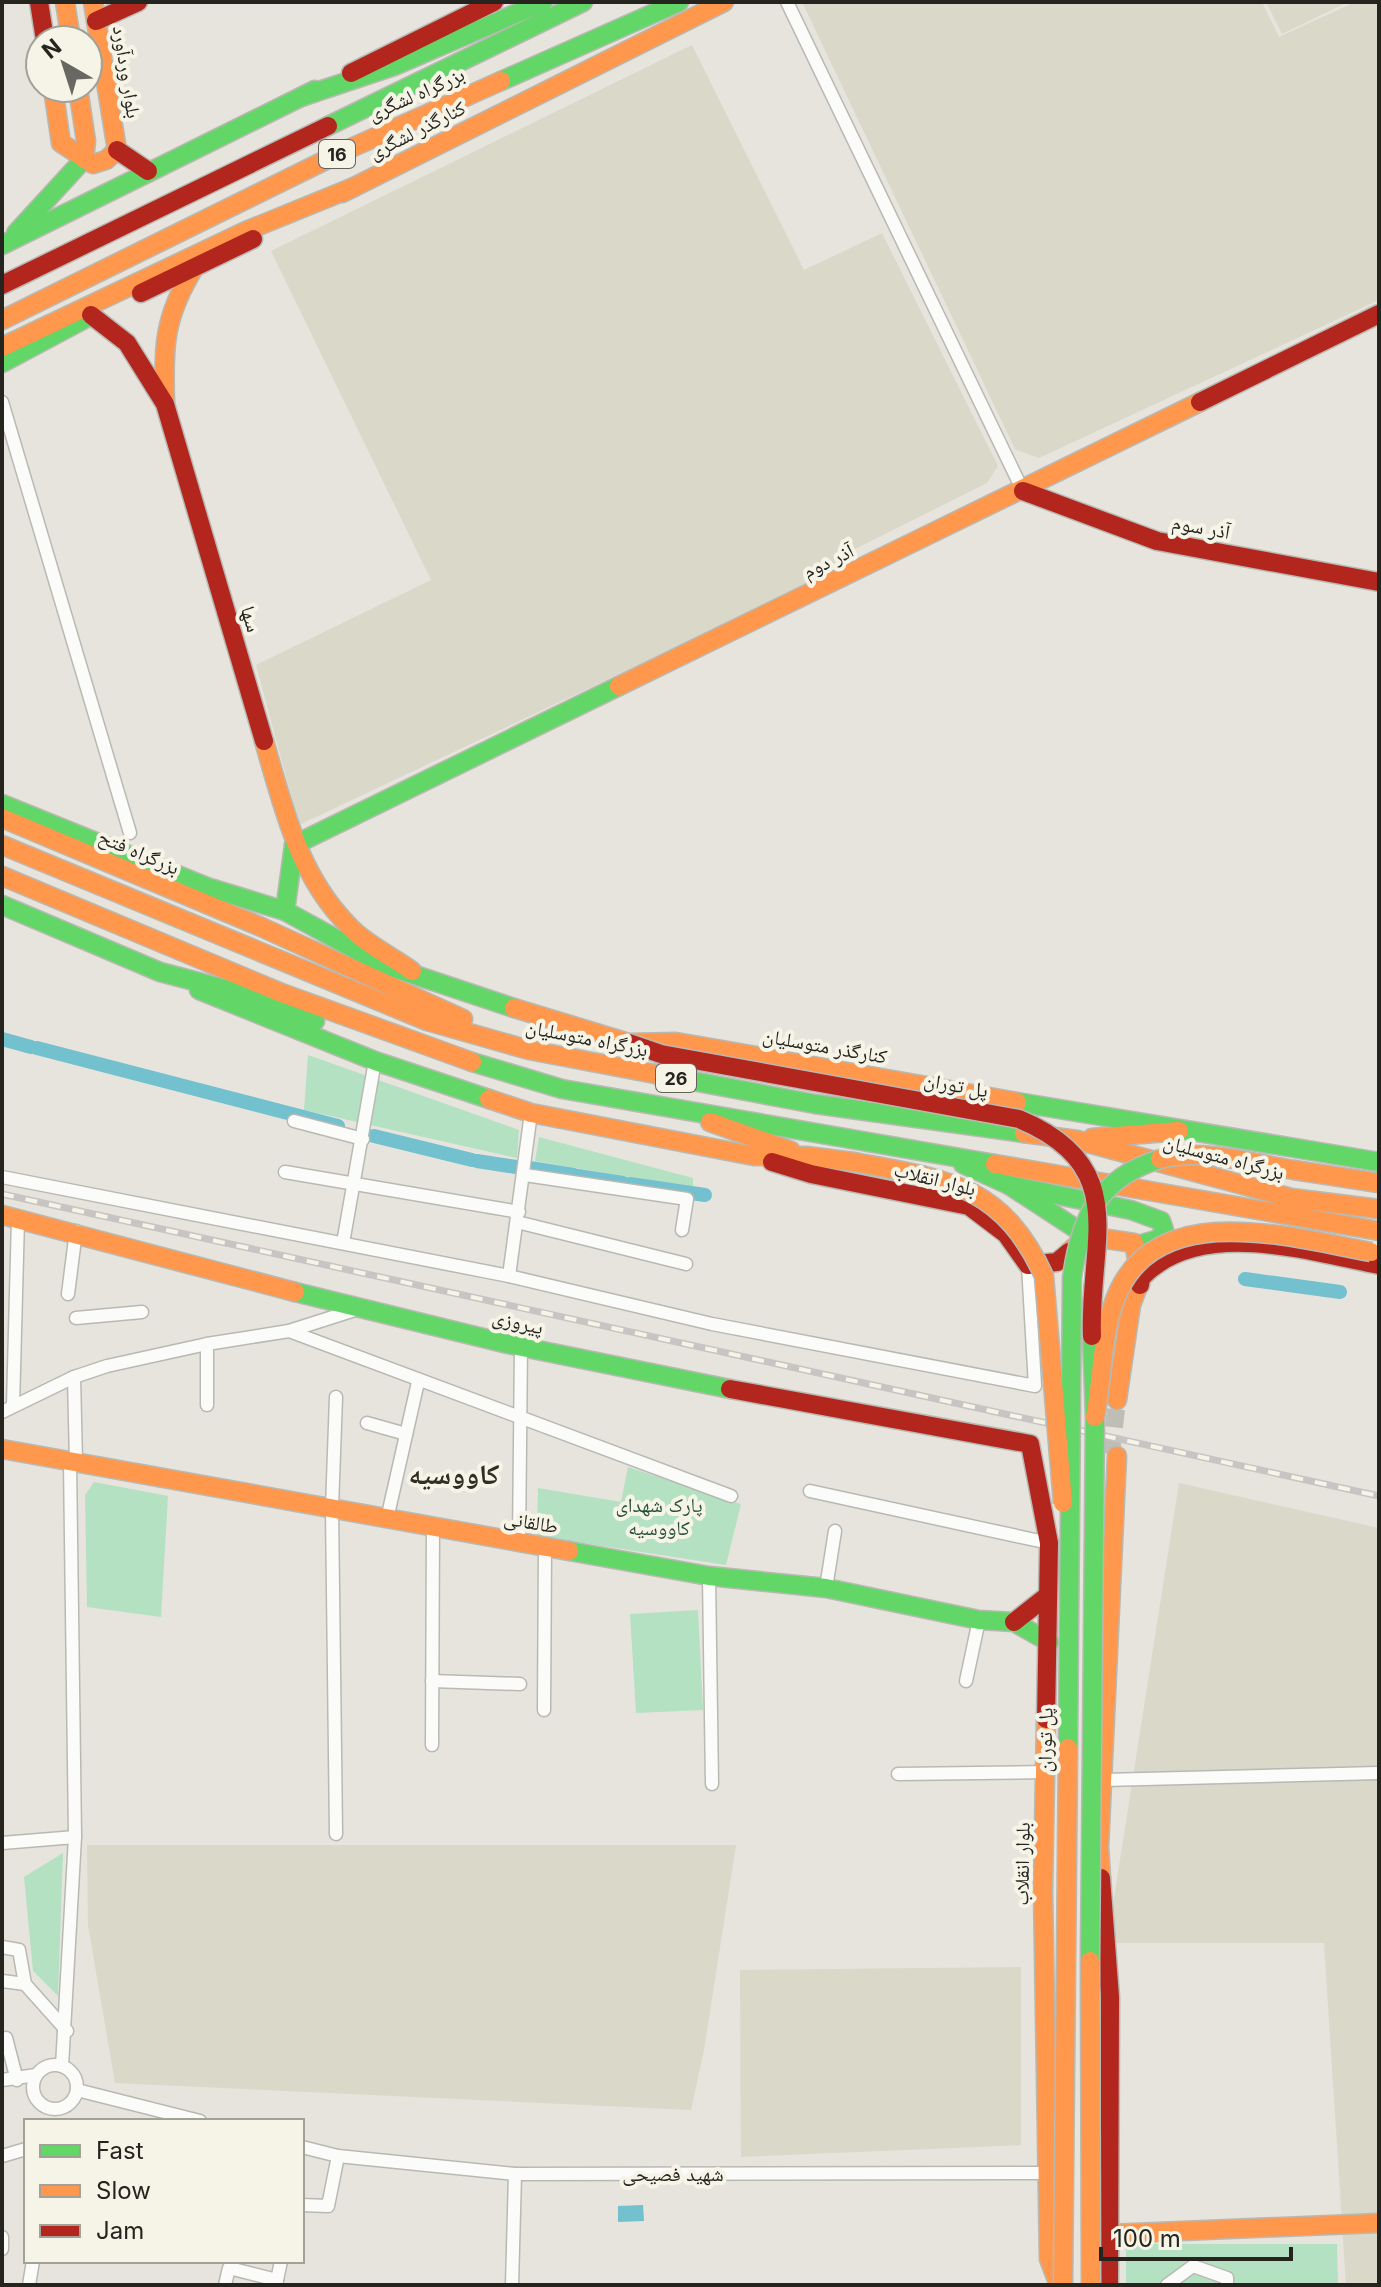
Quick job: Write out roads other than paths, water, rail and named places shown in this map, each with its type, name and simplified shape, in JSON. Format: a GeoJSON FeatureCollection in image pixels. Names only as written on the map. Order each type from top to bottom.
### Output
{"type":"FeatureCollection","features":[{"type":"Feature","properties":{"kind":"main road"},"geometry":{"type":"LineString","coordinates":[[39,2],[42,24]]}},
{"type":"Feature","properties":{"kind":"main road"},"geometry":{"type":"LineString","coordinates":[[65,2],[68,24]]}},
{"type":"Feature","properties":{"kind":"main road","name":"بلوار وردآورد"},"geometry":{"type":"LineString","coordinates":[[93,2],[117,150]]}},
{"type":"Feature","properties":{"kind":"main road"},"geometry":{"type":"LineString","coordinates":[[96,21],[138,2]]}},
{"type":"Feature","properties":{"kind":"main road"},"geometry":{"type":"LineString","coordinates":[[5,243],[494,2]]}},
{"type":"Feature","properties":{"kind":"main road"},"geometry":{"type":"LineString","coordinates":[[301,97],[394,66],[543,2]]}},
{"type":"Feature","properties":{"kind":"main road","name":"بزرگراه لشگری"},"geometry":{"type":"LineString","coordinates":[[2,285],[583,2]]}},
{"type":"Feature","properties":{"kind":"main road","name":"بزرگراه لشگری"},"geometry":{"type":"LineString","coordinates":[[2,320],[342,152],[679,2]]}},
{"type":"Feature","properties":{"kind":"main road","name":"کنارگذر لشگری"},"geometry":{"type":"LineString","coordinates":[[2,363],[91,315],[194,268],[724,2]]}},
{"type":"Feature","properties":{"kind":"main road"},"geometry":{"type":"LineString","coordinates":[[55,104],[61,143],[93,164],[106,160],[117,150],[148,171]]}},
{"type":"Feature","properties":{"kind":"main road"},"geometry":{"type":"LineString","coordinates":[[5,243],[84,159],[86,141],[80,104]]}},
{"type":"Feature","properties":{"kind":"main road"},"geometry":{"type":"LineString","coordinates":[[2,347],[246,231],[354,187]]}},
{"type":"Feature","properties":{"kind":"main road"},"geometry":{"type":"LineString","coordinates":[[165,404],[163,333],[171,304],[194,268]]}},
{"type":"Feature","properties":{"kind":"main road","name":"آذر دوم"},"geometry":{"type":"LineString","coordinates":[[294,845],[1023,491],[1379,314]]}},
{"type":"Feature","properties":{"kind":"main road"},"geometry":{"type":"LineString","coordinates":[[91,315],[116,329],[133,348],[165,404]]}},
{"type":"Feature","properties":{"kind":"main road","name":"سها"},"geometry":{"type":"LineString","coordinates":[[165,404],[294,845],[324,896],[348,926],[428,982]]}},
{"type":"Feature","properties":{"kind":"main road","name":"آذر سوم"},"geometry":{"type":"LineString","coordinates":[[1023,491],[1157,541],[1379,582]]}},
{"type":"Feature","properties":{"kind":"main road"},"geometry":{"type":"LineString","coordinates":[[2,804],[207,887],[285,911]]}},
{"type":"Feature","properties":{"kind":"main road","name":"بزرگراه فتح"},"geometry":{"type":"LineString","coordinates":[[2,818],[259,926]]}},
{"type":"Feature","properties":{"kind":"main road","name":"بزرگراه متوسلیان"},"geometry":{"type":"LineString","coordinates":[[2,845],[427,1021],[529,1050],[815,1104],[1077,1140],[1291,1198],[1379,1209]]}},
{"type":"Feature","properties":{"kind":"main road","name":"سها"},"geometry":{"type":"LineString","coordinates":[[285,911],[294,845]]}},
{"type":"Feature","properties":{"kind":"main road","name":"بزرگراه متوسلیان"},"geometry":{"type":"LineString","coordinates":[[2,876],[352,1022],[462,1062],[548,1085],[685,1113],[942,1154],[1379,1231]]}},
{"type":"Feature","properties":{"kind":"main road"},"geometry":{"type":"LineString","coordinates":[[2,905],[375,1061],[531,1113],[754,1156],[806,1156],[854,1162],[951,1181],[974,1192],[1003,1211],[1036,1253],[1044,1276],[1057,1460],[1070,1549]]}},
{"type":"Feature","properties":{"kind":"main road","name":"کنارگذر متوسلیان"},"geometry":{"type":"LineString","coordinates":[[285,911],[382,964],[428,982],[629,1043],[676,1042],[1179,1131],[1379,1162]]}},
{"type":"Feature","properties":{"kind":"main road"},"geometry":{"type":"LineString","coordinates":[[259,926],[382,964]]}},
{"type":"Feature","properties":{"kind":"main road"},"geometry":{"type":"LineString","coordinates":[[259,926],[529,1050]]}},
{"type":"Feature","properties":{"kind":"main road"},"geometry":{"type":"LineString","coordinates":[[160,972],[240,993],[309,1020],[352,1022]]}},
{"type":"Feature","properties":{"kind":"main road","name":"پل توران"},"geometry":{"type":"LineString","coordinates":[[629,1043],[661,1054],[1019,1119],[1038,1127],[1067,1148],[1094,1186],[1100,1210],[1091,1310],[1095,1417],[1089,1793],[1091,2285]]}},
{"type":"Feature","properties":{"kind":"main road"},"geometry":{"type":"LineString","coordinates":[[685,1113],[806,1156]]}},
{"type":"Feature","properties":{"kind":"main road"},"geometry":{"type":"LineString","coordinates":[[1077,1140],[1179,1131]]}},
{"type":"Feature","properties":{"kind":"main road"},"geometry":{"type":"LineString","coordinates":[[942,1154],[1009,1185],[1087,1236],[1148,1244],[1159,1239],[1164,1230],[1161,1221],[1131,1210],[1009,1185]]}},
{"type":"Feature","properties":{"kind":"main road","name":"پل توران"},"geometry":{"type":"LineString","coordinates":[[1061,2285],[1073,1476],[1072,1278],[1076,1245],[1085,1220],[1105,1192],[1143,1165],[1183,1155],[1379,1183]]}},
{"type":"Feature","properties":{"kind":"main road","name":"بلوار انقلاب"},"geometry":{"type":"LineString","coordinates":[[754,1156],[811,1174],[969,1206],[1006,1234],[1028,1265]]}},
{"type":"Feature","properties":{"kind":"main road","name":"پیروزی"},"geometry":{"type":"LineString","coordinates":[[10,1217],[76,1231],[360,1308],[521,1345],[783,1400],[1030,1444]]}},
{"type":"Feature","properties":{"kind":"main road","name":"پل توران"},"geometry":{"type":"LineString","coordinates":[[1095,1417],[1112,1313],[1120,1288],[1132,1269],[1168,1242],[1193,1232],[1223,1231],[1376,1257]]}},
{"type":"Feature","properties":{"kind":"main road"},"geometry":{"type":"LineString","coordinates":[[1028,1265],[1057,1262],[1087,1236]]}},
{"type":"Feature","properties":{"kind":"main road"},"geometry":{"type":"LineString","coordinates":[[1120,1401],[1141,1278],[1134,1243]]}},
{"type":"Feature","properties":{"kind":"main road"},"geometry":{"type":"LineString","coordinates":[[1141,1278],[1169,1255],[1197,1247],[1300,1250],[1376,1257]]}},
{"type":"Feature","properties":{"kind":"main road","name":"بلوار انقلاب"},"geometry":{"type":"LineString","coordinates":[[1030,1444],[1049,1543],[1043,1890],[1047,2173],[1049,2259],[1061,2285]]}},
{"type":"Feature","properties":{"kind":"main road","name":"طالقانی"},"geometry":{"type":"LineString","coordinates":[[2,1449],[709,1576],[826,1588],[979,1620],[1014,1622],[1049,1642]]}},
{"type":"Feature","properties":{"kind":"main road"},"geometry":{"type":"LineString","coordinates":[[1109,2285],[1110,1997],[1099,1847],[1104,1780],[1105,1615],[1114,1455]]}},
{"type":"Feature","properties":{"kind":"main road"},"geometry":{"type":"LineString","coordinates":[[1014,1622],[1047,1596]]}},
{"type":"Feature","properties":{"kind":"main road"},"geometry":{"type":"LineString","coordinates":[[1048,1621],[1105,1615]]}},
{"type":"Feature","properties":{"kind":"main road"},"geometry":{"type":"LineString","coordinates":[[1046,1850],[1099,1847]]}},
{"type":"Feature","properties":{"kind":"main road"},"geometry":{"type":"LineString","coordinates":[[1109,2234],[1379,2223]]}},
{"type":"Feature","properties":{"kind":"street"},"geometry":{"type":"LineString","coordinates":[[787,2],[1023,491]]}},
{"type":"Feature","properties":{"kind":"street"},"geometry":{"type":"LineString","coordinates":[[2,402],[130,833]]}},
{"type":"Feature","properties":{"kind":"street"},"geometry":{"type":"LineString","coordinates":[[343,1243],[375,1061]]}},
{"type":"Feature","properties":{"kind":"street"},"geometry":{"type":"LineString","coordinates":[[509,1276],[531,1113]]}},
{"type":"Feature","properties":{"kind":"street"},"geometry":{"type":"LineString","coordinates":[[294,1121],[363,1139]]}},
{"type":"Feature","properties":{"kind":"street"},"geometry":{"type":"LineString","coordinates":[[285,1172],[518,1217],[686,1264]]}},
{"type":"Feature","properties":{"kind":"street"},"geometry":{"type":"LineString","coordinates":[[525,1175],[687,1199],[682,1230]]}},
{"type":"Feature","properties":{"kind":"street"},"geometry":{"type":"LineString","coordinates":[[2,1177],[509,1276],[712,1324],[1066,1391],[1087,1236]]}},
{"type":"Feature","properties":{"kind":"street"},"geometry":{"type":"LineString","coordinates":[[10,1217],[8,1409],[74,1377],[207,1344],[289,1331],[360,1308]]}},
{"type":"Feature","properties":{"kind":"street"},"geometry":{"type":"LineString","coordinates":[[68,1294],[76,1231]]}},
{"type":"Feature","properties":{"kind":"street"},"geometry":{"type":"LineString","coordinates":[[1028,1265],[1035,1386]]}},
{"type":"Feature","properties":{"kind":"street"},"geometry":{"type":"LineString","coordinates":[[76,1318],[142,1312]]}},
{"type":"Feature","properties":{"kind":"street"},"geometry":{"type":"LineString","coordinates":[[289,1331],[418,1382],[731,1496]]}},
{"type":"Feature","properties":{"kind":"street"},"geometry":{"type":"LineString","coordinates":[[207,1344],[207,1405]]}},
{"type":"Feature","properties":{"kind":"street"},"geometry":{"type":"LineString","coordinates":[[519,1542],[521,1345]]}},
{"type":"Feature","properties":{"kind":"street"},"geometry":{"type":"LineString","coordinates":[[62,2066],[67,2031],[75,1837],[74,1377]]}},
{"type":"Feature","properties":{"kind":"street"},"geometry":{"type":"LineString","coordinates":[[387,1519],[418,1382]]}},
{"type":"Feature","properties":{"kind":"street"},"geometry":{"type":"LineString","coordinates":[[336,1397],[332,1508],[336,1834]]}},
{"type":"Feature","properties":{"kind":"street"},"geometry":{"type":"LineString","coordinates":[[367,1423],[406,1434]]}},
{"type":"Feature","properties":{"kind":"street"},"geometry":{"type":"LineString","coordinates":[[810,1491],[1049,1543]]}},
{"type":"Feature","properties":{"kind":"street"},"geometry":{"type":"LineString","coordinates":[[432,1745],[433,1527]]}},
{"type":"Feature","properties":{"kind":"street"},"geometry":{"type":"LineString","coordinates":[[826,1588],[835,1531]]}},
{"type":"Feature","properties":{"kind":"street"},"geometry":{"type":"LineString","coordinates":[[544,1710],[545,1547]]}},
{"type":"Feature","properties":{"kind":"street"},"geometry":{"type":"LineString","coordinates":[[709,1576],[712,1784]]}},
{"type":"Feature","properties":{"kind":"street"},"geometry":{"type":"LineString","coordinates":[[966,1681],[979,1620]]}},
{"type":"Feature","properties":{"kind":"street"},"geometry":{"type":"LineString","coordinates":[[432,1681],[520,1684]]}},
{"type":"Feature","properties":{"kind":"street"},"geometry":{"type":"LineString","coordinates":[[898,1774],[1046,1772]]}},
{"type":"Feature","properties":{"kind":"street"},"geometry":{"type":"LineString","coordinates":[[1104,1780],[1379,1773]]}},
{"type":"Feature","properties":{"kind":"street"},"geometry":{"type":"LineString","coordinates":[[2,1843],[75,1837]]}},
{"type":"Feature","properties":{"kind":"street"},"geometry":{"type":"LineString","coordinates":[[2,1947],[19,1950],[25,1984],[67,2031]]}},
{"type":"Feature","properties":{"kind":"street"},"geometry":{"type":"LineString","coordinates":[[2,1981],[25,1984]]}},
{"type":"Feature","properties":{"kind":"street"},"geometry":{"type":"LineString","coordinates":[[6,2038],[17,2080]]}},
{"type":"Feature","properties":{"kind":"street"},"geometry":{"type":"LineString","coordinates":[[2,2080],[17,2080],[36,2075],[48,2066],[62,2066],[74,2076],[77,2090],[64,2108],[48,2115],[34,2095],[36,2075]]}},
{"type":"Feature","properties":{"kind":"street"},"geometry":{"type":"LineString","coordinates":[[77,2090],[192,2119]]}},
{"type":"Feature","properties":{"kind":"street","name":"شهید فصیحی"},"geometry":{"type":"LineString","coordinates":[[304,2148],[338,2156],[515,2174],[1047,2173]]}},
{"type":"Feature","properties":{"kind":"street"},"geometry":{"type":"LineString","coordinates":[[2,2156],[24,2150]]}},
{"type":"Feature","properties":{"kind":"street"},"geometry":{"type":"LineString","coordinates":[[304,2205],[328,2206],[338,2156]]}},
{"type":"Feature","properties":{"kind":"street"},"geometry":{"type":"LineString","coordinates":[[512,2285],[515,2174]]}},
{"type":"Feature","properties":{"kind":"street"},"geometry":{"type":"LineString","coordinates":[[29,2285],[33,2263]]}},
{"type":"Feature","properties":{"kind":"street"},"geometry":{"type":"LineString","coordinates":[[1167,2285],[1193,2266],[1227,2278],[1227,2285]]}},
{"type":"Feature","properties":{"kind":"street"},"geometry":{"type":"LineString","coordinates":[[225,2285],[229,2268],[276,2282]]}},
{"type":"Feature","properties":{"kind":"water"},"geometry":{"type":"Polygon","coordinates":[[[643,2205],[644,2221],[618,2222],[618,2206],[643,2205]]]}},
{"type":"Feature","properties":{"kind":"waterway"},"geometry":{"type":"LineString","coordinates":[[2,1039],[31,1047]]}},
{"type":"Feature","properties":{"kind":"waterway"},"geometry":{"type":"LineString","coordinates":[[37,1048],[338,1126]]}},
{"type":"Feature","properties":{"kind":"waterway"},"geometry":{"type":"LineString","coordinates":[[374,1136],[472,1160]]}},
{"type":"Feature","properties":{"kind":"waterway"},"geometry":{"type":"LineString","coordinates":[[477,1161],[516,1167]]}},
{"type":"Feature","properties":{"kind":"waterway"},"geometry":{"type":"LineString","coordinates":[[530,1168],[574,1175]]}},
{"type":"Feature","properties":{"kind":"waterway"},"geometry":{"type":"LineString","coordinates":[[578,1176],[623,1183]]}},
{"type":"Feature","properties":{"kind":"waterway"},"geometry":{"type":"LineString","coordinates":[[630,1184],[705,1195]]}},
{"type":"Feature","properties":{"kind":"waterway"},"geometry":{"type":"LineString","coordinates":[[1245,1279],[1340,1292]]}},
{"type":"Feature","properties":{"kind":"tunnel"},"geometry":{"type":"LineString","coordinates":[[1111,1454],[1117,1400]]}},
{"type":"Feature","properties":{"kind":"railway"},"geometry":{"type":"LineString","coordinates":[[2,1194],[1379,1496]]}},
{"type":"Feature","properties":{"kind":"district","name":"کاووسیه"},"geometry":{"type":"Point","coordinates":[454,1474]}},
{"type":"Feature","properties":{"kind":"park label","name":"پارک شهدای کاووسیه"},"geometry":{"type":"Point","coordinates":[659,1516]}}]}
